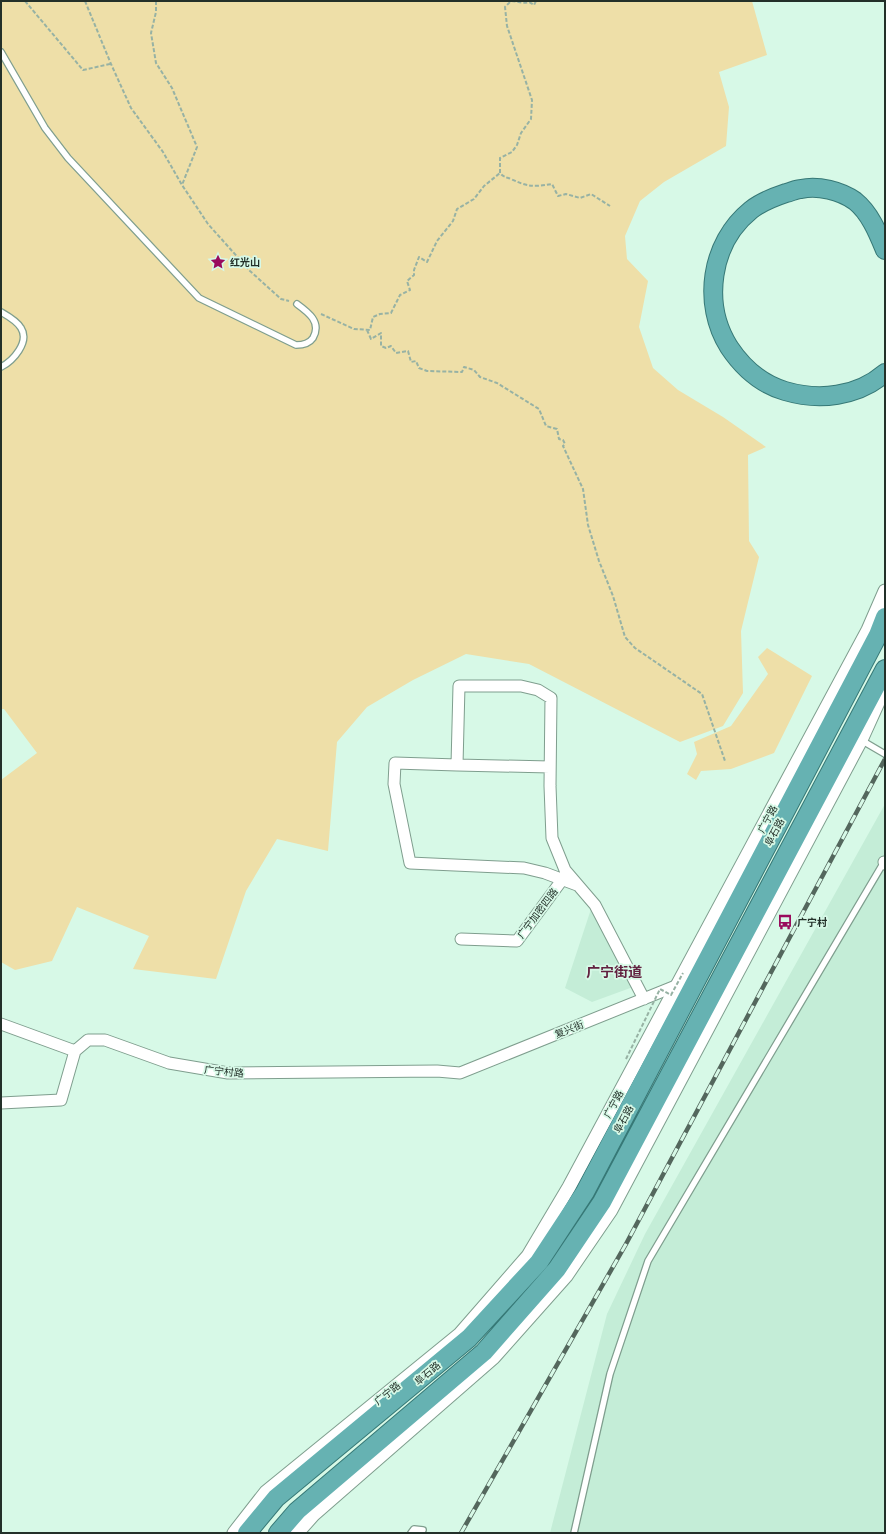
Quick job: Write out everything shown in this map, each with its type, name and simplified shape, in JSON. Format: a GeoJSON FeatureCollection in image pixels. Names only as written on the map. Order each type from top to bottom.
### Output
{"type":"FeatureCollection","features":[{"type":"Feature","properties":{"kind":"highway"},"geometry":{"type":"LineString","coordinates":[[885,250],[870,217],[856,202],[842,194],[824,189],[801,188],[774,198],[751,210],[738,223],[719,253],[714,275],[712,295],[716,320],[723,337],[738,361],[759,379],[776,388],[794,394],[827,397],[840,395],[856,389],[877,380],[885,373]]}},
{"type":"Feature","properties":{"kind":"highway","name":"阜石路"},"geometry":{"type":"LineString","coordinates":[[247,1533],[276,1498],[469,1338],[539,1262],[589,1186],[878,635],[885,617]]}},
{"type":"Feature","properties":{"kind":"highway","name":"阜石路"},"geometry":{"type":"LineString","coordinates":[[278,1533],[297,1511],[484,1352],[557,1269],[602,1202],[885,669]]}},
{"type":"Feature","properties":{"kind":"street","name":"广宁路"},"geometry":{"type":"LineString","coordinates":[[234,1533],[266,1492],[460,1334],[528,1256],[570,1188],[641,1052],[868,630],[885,591]]}},
{"type":"Feature","properties":{"kind":"street"},"geometry":{"type":"LineString","coordinates":[[457,765],[459,686],[521,686],[538,690],[551,698],[550,768],[552,838],[566,870],[595,905],[644,999]]}},
{"type":"Feature","properties":{"kind":"street"},"geometry":{"type":"LineString","coordinates":[[297,1533],[314,1514],[494,1357],[566,1276],[611,1210],[861,740],[885,687]]}},
{"type":"Feature","properties":{"kind":"street"},"geometry":{"type":"LineString","coordinates":[[550,768],[395,762],[394,784],[410,863],[524,868],[577,885]]}},
{"type":"Feature","properties":{"kind":"street","name":"广宁加密四路"},"geometry":{"type":"LineString","coordinates":[[462,938],[517,941],[562,880]]}},
{"type":"Feature","properties":{"kind":"street","name":"复兴街"},"geometry":{"type":"LineString","coordinates":[[460,1073],[678,985]]}},
{"type":"Feature","properties":{"kind":"street"},"geometry":{"type":"LineString","coordinates":[[1,1024],[74,1051],[61,1100],[1,1103]]}},
{"type":"Feature","properties":{"kind":"street","name":"广宁村路"},"geometry":{"type":"LineString","coordinates":[[74,1051],[88,1040],[105,1040],[169,1063],[228,1073],[437,1071],[460,1073]]}},
{"type":"Feature","properties":{"kind":"lane"},"geometry":{"type":"LineString","coordinates":[[1,52],[45,128],[68,158],[199,298],[296,345],[303,345],[311,341],[316,332],[315,323],[309,313],[297,304]]}},
{"type":"Feature","properties":{"kind":"lane"},"geometry":{"type":"LineString","coordinates":[[1,312],[10,317],[21,328],[24,337],[19,351],[8,364],[1,367]]}},
{"type":"Feature","properties":{"kind":"lane"},"geometry":{"type":"LineString","coordinates":[[861,740],[885,754]]}},
{"type":"Feature","properties":{"kind":"lane"},"geometry":{"type":"LineString","coordinates":[[574,1533],[610,1374],[648,1261],[885,863]]}},
{"type":"Feature","properties":{"kind":"lane"},"geometry":{"type":"LineString","coordinates":[[412,1533],[414,1529],[423,1530]]}},
{"type":"Feature","properties":{"kind":"path"},"geometry":{"type":"LineString","coordinates":[[25,1],[83,70],[111,64]]}},
{"type":"Feature","properties":{"kind":"path"},"geometry":{"type":"LineString","coordinates":[[85,1],[131,108],[163,152],[182,185],[208,224],[250,271],[282,299],[297,304]]}},
{"type":"Feature","properties":{"kind":"path"},"geometry":{"type":"LineString","coordinates":[[156,1],[156,12],[151,34],[156,63],[172,88],[197,147],[182,185]]}},
{"type":"Feature","properties":{"kind":"path"},"geometry":{"type":"LineString","coordinates":[[536,1],[534,5],[529,2],[522,4],[511,1],[505,7],[509,33],[532,100],[531,119],[521,133],[517,145],[512,152],[500,158],[500,173],[502,176],[521,185],[534,187],[552,184],[558,196],[566,194],[580,198],[591,194],[610,206]]}},
{"type":"Feature","properties":{"kind":"path"},"geometry":{"type":"LineString","coordinates":[[318,313],[354,329],[370,330],[373,317],[380,314],[391,313],[400,295],[410,290],[407,281],[414,275],[414,270],[419,257],[427,262],[437,241],[453,221],[458,210],[474,199],[484,186],[500,173]]}},
{"type":"Feature","properties":{"kind":"path"},"geometry":{"type":"LineString","coordinates":[[367,330],[371,339],[381,333],[381,346],[386,348],[391,346],[396,353],[408,352],[411,362],[416,361],[419,368],[427,371],[462,372],[464,367],[474,370],[480,377],[497,383],[539,409],[546,426],[557,429],[559,439],[563,440],[565,444],[563,446],[582,489],[588,526],[626,637],[635,648],[702,694],[725,761]]}},
{"type":"Feature","properties":{"kind":"path"},"geometry":{"type":"LineString","coordinates":[[626,1059],[660,989],[671,995],[683,973]]}},
{"type":"Feature","properties":{"kind":"shaded area"},"geometry":{"type":"Polygon","coordinates":[[[1,1],[752,1],[767,55],[719,72],[729,107],[726,146],[664,182],[640,201],[625,236],[627,259],[648,281],[639,327],[653,368],[678,390],[723,417],[766,447],[748,455],[749,541],[759,557],[741,631],[743,693],[723,726],[680,742],[529,664],[466,654],[413,680],[367,707],[337,742],[328,851],[277,839],[246,891],[216,979],[133,969],[149,936],[77,907],[52,961],[15,970],[1,962],[1,780],[37,753],[4,709],[1,709],[1,1]]]}},
{"type":"Feature","properties":{"kind":"shaded area"},"geometry":{"type":"Polygon","coordinates":[[[767,648],[812,676],[774,753],[731,769],[701,771],[696,780],[687,774],[697,754],[694,742],[731,726],[768,674],[758,657],[767,648]]]}},
{"type":"Feature","properties":{"kind":"shaded area"},"geometry":{"type":"Polygon","coordinates":[[[885,804],[885,1533],[550,1533],[607,1314],[645,1234],[885,804]]]}},
{"type":"Feature","properties":{"kind":"shaded area"},"geometry":{"type":"Polygon","coordinates":[[[591,909],[633,987],[592,1002],[565,988],[591,909]]]}},
{"type":"Feature","properties":{"kind":"railway"},"geometry":{"type":"LineString","coordinates":[[461,1533],[626,1244],[885,759]]}},
{"type":"Feature","properties":{"kind":"place","name":"红光山"},"geometry":{"type":"Point","coordinates":[218,262]}},
{"type":"Feature","properties":{"kind":"place","name":"广宁村"},"geometry":{"type":"Point","coordinates":[785,922]}},
{"type":"Feature","properties":{"kind":"district","name":"广宁街道"},"geometry":{"type":"Point","coordinates":[614,971]}}]}
